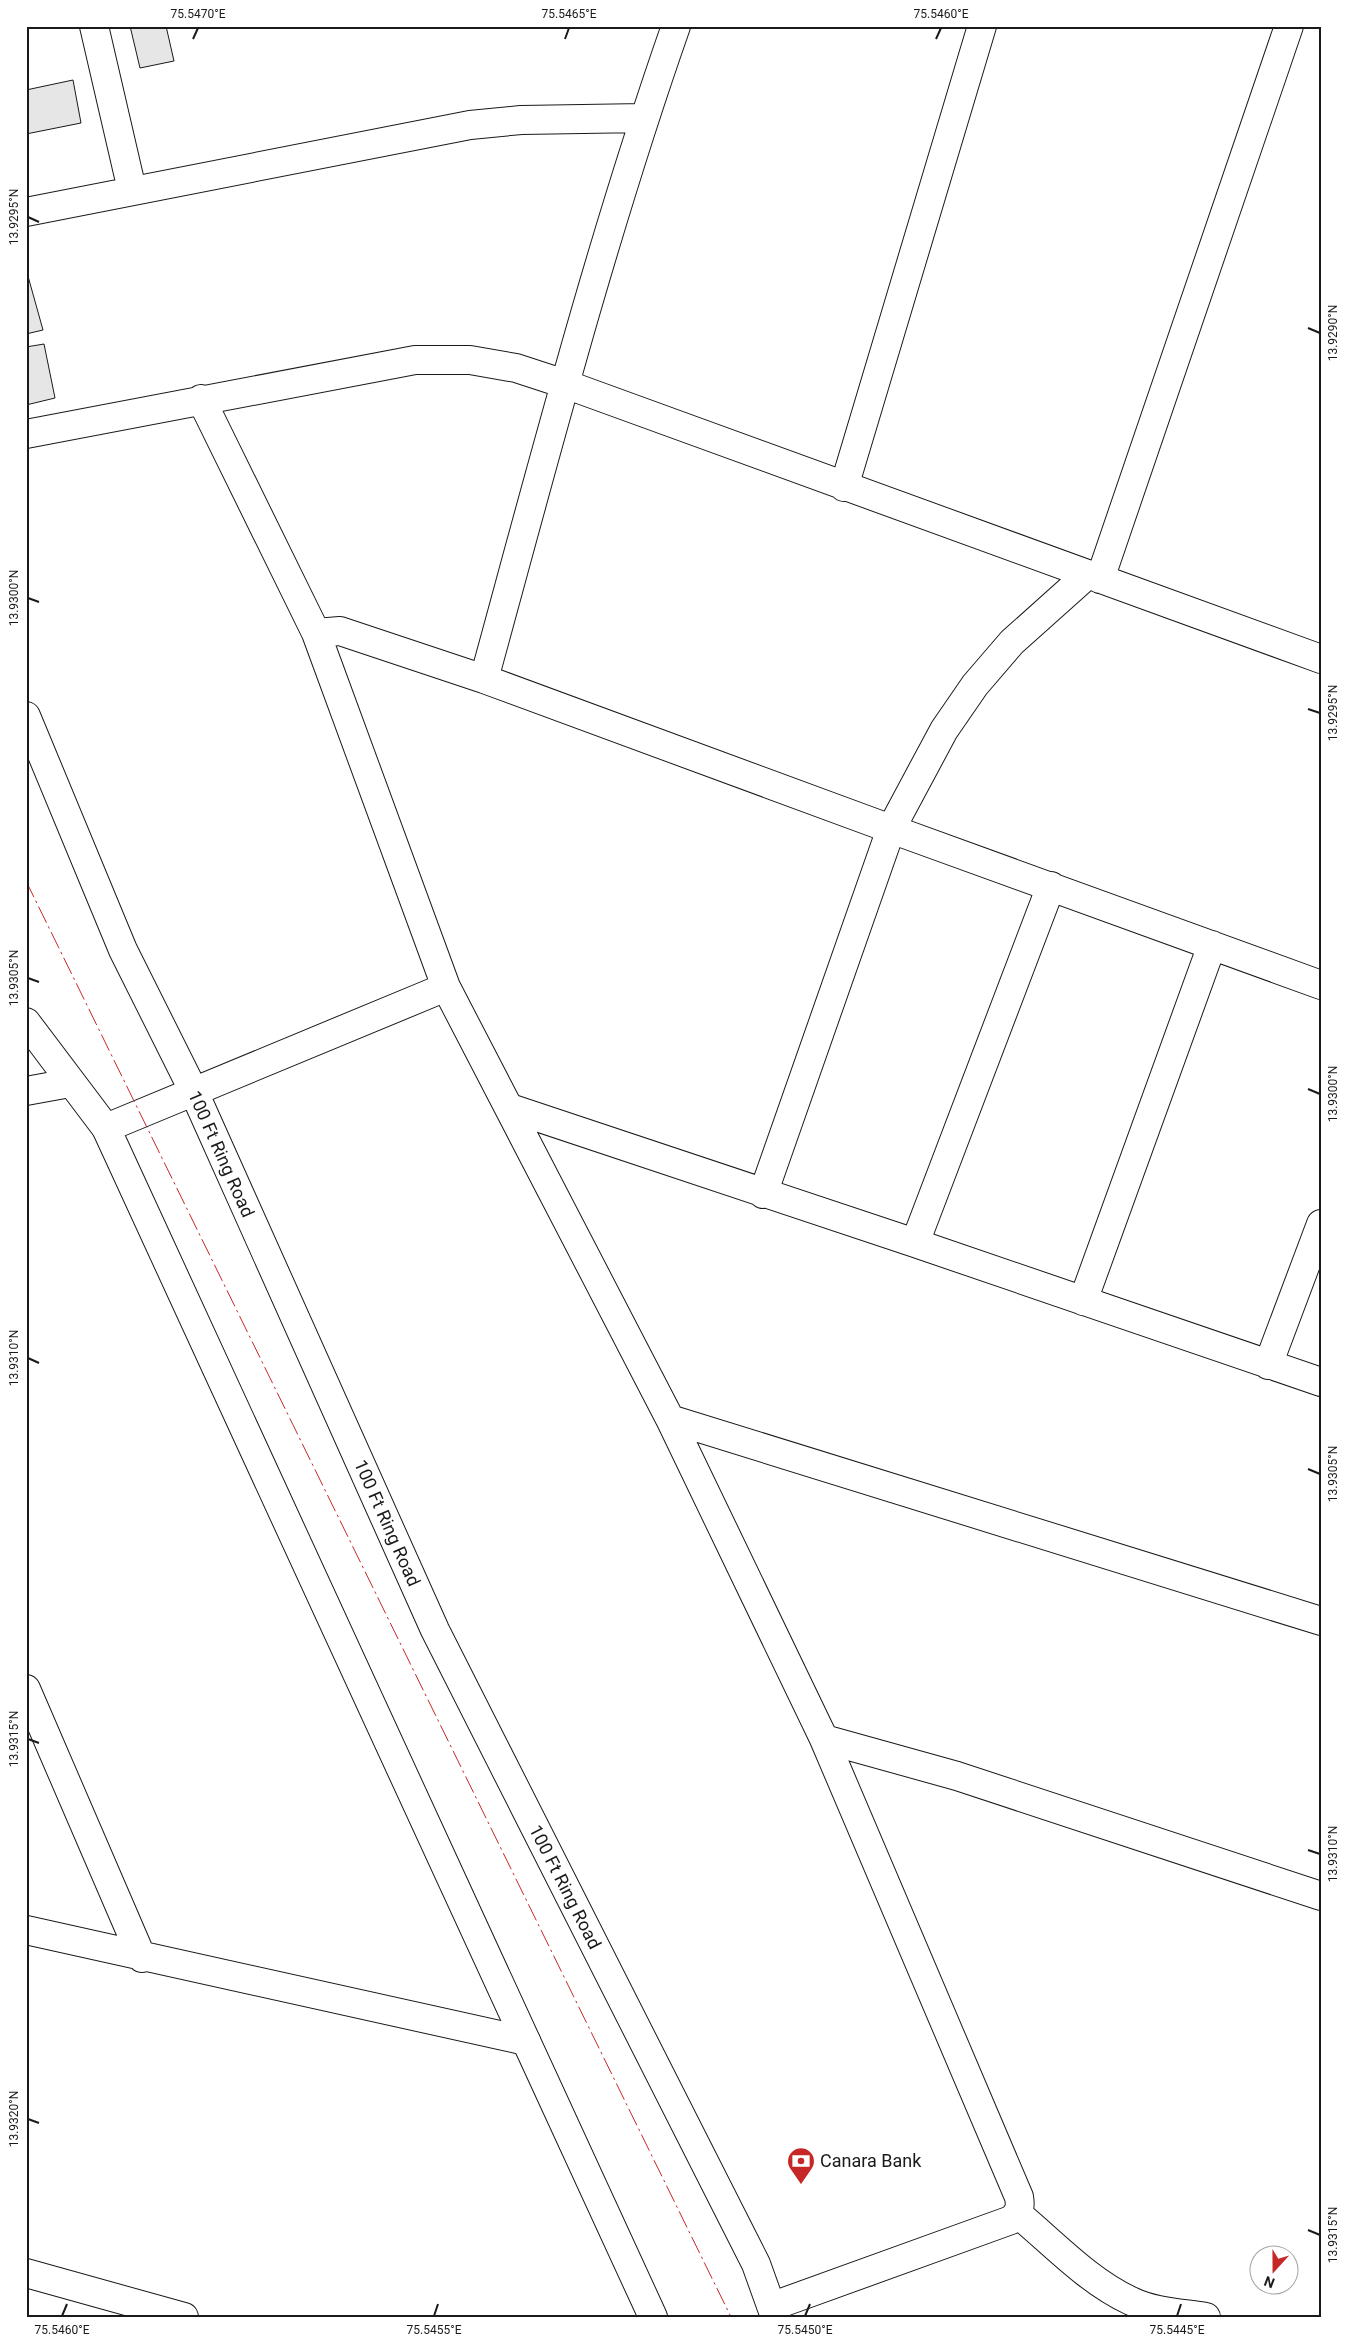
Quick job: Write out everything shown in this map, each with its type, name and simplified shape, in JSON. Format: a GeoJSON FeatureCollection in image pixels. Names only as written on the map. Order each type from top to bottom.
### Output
{"type":"FeatureCollection","features":[{"type":"Feature","properties":{"kind":"street"},"geometry":{"type":"LineString","coordinates":[[94,26],[132,190]]}},
{"type":"Feature","properties":{"kind":"street"},"geometry":{"type":"LineString","coordinates":[[484,679],[566,384],[644,118],[676,26]]}},
{"type":"Feature","properties":{"kind":"street"},"geometry":{"type":"LineString","coordinates":[[844,487],[982,26]]}},
{"type":"Feature","properties":{"kind":"street"},"geometry":{"type":"LineString","coordinates":[[764,1194],[891,829],[944,730],[975,685],[1012,642],[1094,577],[1289,26]]}},
{"type":"Feature","properties":{"kind":"street"},"geometry":{"type":"LineString","coordinates":[[26,212],[470,126],[521,120],[644,118]]}},
{"type":"Feature","properties":{"kind":"street"},"geometry":{"type":"LineString","coordinates":[[26,434],[200,399],[416,360],[470,360],[516,368],[566,384],[844,487],[1321,659]]}},
{"type":"Feature","properties":{"kind":"street"},"geometry":{"type":"LineString","coordinates":[[200,399],[316,633],[446,987],[670,1419],[824,1738],[1019,2197],[1018,2214],[1010,2220],[774,2311]]}},
{"type":"Feature","properties":{"kind":"street"},"geometry":{"type":"LineString","coordinates":[[316,633],[340,631],[484,679],[1321,985]]}},
{"type":"Feature","properties":{"kind":"street","name":"100 Ft Ring Road"},"geometry":{"type":"LineString","coordinates":[[26,716],[123,950],[194,1092],[435,1630],[756,2264],[774,2311]]}},
{"type":"Feature","properties":{"kind":"street"},"geometry":{"type":"LineString","coordinates":[[915,1243],[1052,886]]}},
{"type":"Feature","properties":{"kind":"street"},"geometry":{"type":"LineString","coordinates":[[1083,1301],[1212,945]]}},
{"type":"Feature","properties":{"kind":"street"},"geometry":{"type":"LineString","coordinates":[[106,1128],[446,987]]}},
{"type":"Feature","properties":{"kind":"street"},"geometry":{"type":"LineString","coordinates":[[26,1022],[70,1083],[106,1128],[652,2315]]}},
{"type":"Feature","properties":{"kind":"street"},"geometry":{"type":"LineString","coordinates":[[26,1092],[70,1083]]}},
{"type":"Feature","properties":{"kind":"street"},"geometry":{"type":"LineString","coordinates":[[510,1108],[915,1243],[1321,1382]]}},
{"type":"Feature","properties":{"kind":"street"},"geometry":{"type":"LineString","coordinates":[[1268,1364],[1321,1224]]}},
{"type":"Feature","properties":{"kind":"street"},"geometry":{"type":"LineString","coordinates":[[670,1419],[1321,1621]]}},
{"type":"Feature","properties":{"kind":"street"},"geometry":{"type":"LineString","coordinates":[[26,1689],[142,1958]]}},
{"type":"Feature","properties":{"kind":"street"},"geometry":{"type":"LineString","coordinates":[[824,1738],[957,1776],[1321,1896]]}},
{"type":"Feature","properties":{"kind":"street"},"geometry":{"type":"LineString","coordinates":[[26,1930],[142,1958],[526,2041]]}},
{"type":"Feature","properties":{"kind":"street"},"geometry":{"type":"LineString","coordinates":[[1018,2214],[1102,2286],[1132,2302],[1166,2311],[1206,2317]]}},
{"type":"Feature","properties":{"kind":"street"},"geometry":{"type":"LineString","coordinates":[[26,2273],[184,2317]]}},
{"type":"Feature","properties":{"kind":"building"},"geometry":{"type":"Polygon","coordinates":[[[130,26],[166,26],[174,61],[140,68],[130,26]]]}},
{"type":"Feature","properties":{"kind":"building"},"geometry":{"type":"Polygon","coordinates":[[[73,80],[81,123],[26,134],[26,90],[73,80]]]}},
{"type":"Feature","properties":{"kind":"building"},"geometry":{"type":"Polygon","coordinates":[[[26,269],[43,330],[26,334],[26,269]]]}},
{"type":"Feature","properties":{"kind":"building"},"geometry":{"type":"Polygon","coordinates":[[[44,344],[55,398],[26,405],[26,347],[44,344]]]}},
{"type":"Feature","properties":{"kind":"power"},"geometry":{"type":"LineString","coordinates":[[26,881],[731,2317]]}},
{"type":"Feature","properties":{"kind":"place","name":"Canara Bank"},"geometry":{"type":"Point","coordinates":[801,2185]}}]}
